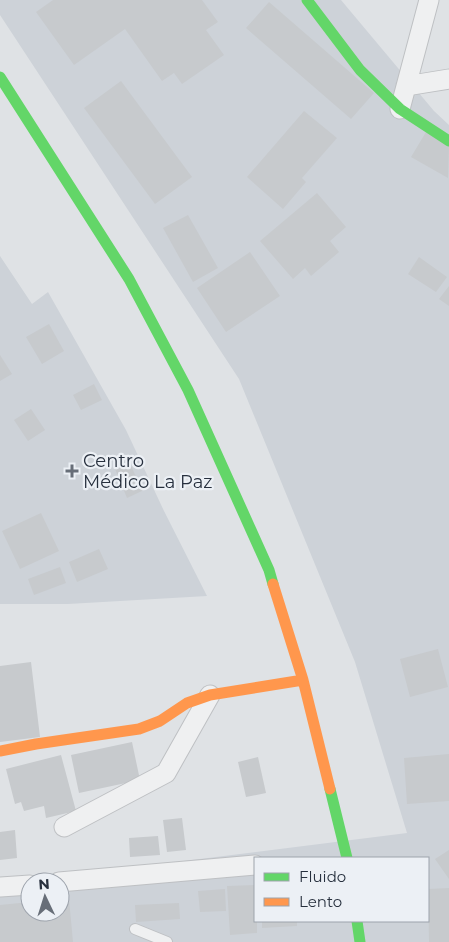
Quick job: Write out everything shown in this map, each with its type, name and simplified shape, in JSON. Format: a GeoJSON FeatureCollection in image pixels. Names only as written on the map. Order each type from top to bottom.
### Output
{"type":"FeatureCollection","features":[{"type":"Feature","properties":{"kind":"main road"},"geometry":{"type":"LineString","coordinates":[[307,0],[360,70],[400,109],[449,141]]}},
{"type":"Feature","properties":{"kind":"main road"},"geometry":{"type":"LineString","coordinates":[[0,77],[129,279],[188,390],[269,570],[303,680],[342,857]]}},
{"type":"Feature","properties":{"kind":"main road"},"geometry":{"type":"LineString","coordinates":[[0,751],[139,728],[160,721],[187,703],[210,695],[303,680]]}},
{"type":"Feature","properties":{"kind":"main road"},"geometry":{"type":"LineString","coordinates":[[356,922],[360,942]]}},
{"type":"Feature","properties":{"kind":"street"},"geometry":{"type":"LineString","coordinates":[[400,109],[429,0]]}},
{"type":"Feature","properties":{"kind":"street"},"geometry":{"type":"LineString","coordinates":[[406,86],[449,80]]}},
{"type":"Feature","properties":{"kind":"street"},"geometry":{"type":"LineString","coordinates":[[64,827],[166,773],[210,695]]}},
{"type":"Feature","properties":{"kind":"street"},"geometry":{"type":"LineString","coordinates":[[70,881],[254,865]]}},
{"type":"Feature","properties":{"kind":"street"},"geometry":{"type":"LineString","coordinates":[[0,887],[20,885]]}},
{"type":"Feature","properties":{"kind":"lane"},"geometry":{"type":"LineString","coordinates":[[135,929],[168,942]]}},
{"type":"Feature","properties":{"kind":"shaded area"},"geometry":{"type":"Polygon","coordinates":[[[0,0],[341,0],[434,111],[449,125],[449,942],[0,942],[0,884],[20,881],[20,922],[70,922],[70,875],[407,833],[355,662],[239,379],[0,15],[0,0]]]}},
{"type":"Feature","properties":{"kind":"shaded area","name":"Centro Médico La Paz"},"geometry":{"type":"Polygon","coordinates":[[[0,256],[32,304],[48,292],[126,430],[207,596],[68,604],[0,604],[0,256]]]}},
{"type":"Feature","properties":{"kind":"building"},"geometry":{"type":"Polygon","coordinates":[[[53,0],[202,0],[218,22],[206,30],[224,55],[182,84],[174,73],[162,81],[125,29],[74,65],[36,12],[53,0]]]}},
{"type":"Feature","properties":{"kind":"building"},"geometry":{"type":"Polygon","coordinates":[[[269,2],[374,93],[351,119],[246,28],[269,2]]]}},
{"type":"Feature","properties":{"kind":"building"},"geometry":{"type":"Polygon","coordinates":[[[121,81],[192,177],[155,204],[84,108],[121,81]]]}},
{"type":"Feature","properties":{"kind":"building"},"geometry":{"type":"Polygon","coordinates":[[[304,111],[337,138],[302,178],[306,182],[283,209],[247,177],[304,111]]]}},
{"type":"Feature","properties":{"kind":"building"},"geometry":{"type":"Polygon","coordinates":[[[426,132],[449,145],[448,178],[411,157],[426,132]]]}},
{"type":"Feature","properties":{"kind":"building"},"geometry":{"type":"Polygon","coordinates":[[[317,193],[346,227],[330,241],[339,252],[311,276],[305,268],[293,279],[260,241],[317,193]]]}},
{"type":"Feature","properties":{"kind":"building"},"geometry":{"type":"Polygon","coordinates":[[[188,215],[218,268],[193,282],[163,228],[188,215]]]}},
{"type":"Feature","properties":{"kind":"building"},"geometry":{"type":"Polygon","coordinates":[[[250,252],[280,296],[226,332],[197,288],[250,252]]]}},
{"type":"Feature","properties":{"kind":"building"},"geometry":{"type":"Polygon","coordinates":[[[419,257],[447,277],[436,292],[408,274],[419,257]]]}},
{"type":"Feature","properties":{"kind":"building"},"geometry":{"type":"Polygon","coordinates":[[[449,286],[449,306],[439,299],[449,286]]]}},
{"type":"Feature","properties":{"kind":"building"},"geometry":{"type":"Polygon","coordinates":[[[49,324],[64,351],[42,364],[26,337],[49,324]]]}},
{"type":"Feature","properties":{"kind":"building"},"geometry":{"type":"Polygon","coordinates":[[[0,355],[12,374],[0,381],[0,355]]]}},
{"type":"Feature","properties":{"kind":"building"},"geometry":{"type":"Polygon","coordinates":[[[94,384],[102,400],[81,410],[73,395],[94,384]]]}},
{"type":"Feature","properties":{"kind":"building"},"geometry":{"type":"Polygon","coordinates":[[[31,409],[45,430],[28,441],[14,420],[31,409]]]}},
{"type":"Feature","properties":{"kind":"building"},"geometry":{"type":"Polygon","coordinates":[[[130,463],[142,491],[127,498],[115,469],[130,463]]]}},
{"type":"Feature","properties":{"kind":"building"},"geometry":{"type":"Polygon","coordinates":[[[41,513],[59,551],[20,569],[2,531],[41,513]]]}},
{"type":"Feature","properties":{"kind":"building"},"geometry":{"type":"Polygon","coordinates":[[[99,549],[108,569],[77,582],[69,562],[99,549]]]}},
{"type":"Feature","properties":{"kind":"building"},"geometry":{"type":"Polygon","coordinates":[[[60,567],[66,583],[34,595],[28,579],[60,567]]]}},
{"type":"Feature","properties":{"kind":"building"},"geometry":{"type":"Polygon","coordinates":[[[438,649],[448,687],[410,697],[400,659],[438,649]]]}},
{"type":"Feature","properties":{"kind":"building"},"geometry":{"type":"Polygon","coordinates":[[[31,662],[40,737],[0,742],[0,666],[31,662]]]}},
{"type":"Feature","properties":{"kind":"building"},"geometry":{"type":"Polygon","coordinates":[[[132,742],[140,780],[79,793],[71,755],[132,742]]]}},
{"type":"Feature","properties":{"kind":"building"},"geometry":{"type":"Polygon","coordinates":[[[449,754],[449,801],[407,804],[404,758],[449,754]]]}},
{"type":"Feature","properties":{"kind":"building"},"geometry":{"type":"Polygon","coordinates":[[[61,755],[76,811],[46,818],[44,806],[24,811],[21,802],[15,804],[6,769],[61,755]]]}},
{"type":"Feature","properties":{"kind":"building"},"geometry":{"type":"Polygon","coordinates":[[[258,757],[266,793],[246,797],[238,762],[258,757]]]}},
{"type":"Feature","properties":{"kind":"building"},"geometry":{"type":"Polygon","coordinates":[[[182,818],[186,850],[167,852],[163,820],[182,818]]]}},
{"type":"Feature","properties":{"kind":"building"},"geometry":{"type":"Polygon","coordinates":[[[15,830],[17,858],[0,860],[0,832],[15,830]]]}},
{"type":"Feature","properties":{"kind":"building"},"geometry":{"type":"Polygon","coordinates":[[[158,836],[160,855],[130,857],[129,838],[158,836]]]}},
{"type":"Feature","properties":{"kind":"building"},"geometry":{"type":"Polygon","coordinates":[[[449,850],[449,879],[435,859],[449,850]]]}},
{"type":"Feature","properties":{"kind":"building"},"geometry":{"type":"Polygon","coordinates":[[[254,885],[254,922],[257,922],[257,933],[230,935],[227,886],[254,885]]]}},
{"type":"Feature","properties":{"kind":"building"},"geometry":{"type":"Polygon","coordinates":[[[449,888],[449,942],[429,942],[429,889],[449,888]]]}},
{"type":"Feature","properties":{"kind":"building"},"geometry":{"type":"Polygon","coordinates":[[[225,889],[226,911],[200,912],[198,891],[225,889]]]}},
{"type":"Feature","properties":{"kind":"building"},"geometry":{"type":"Polygon","coordinates":[[[20,903],[20,922],[70,922],[70,910],[73,942],[0,942],[0,905],[20,903]]]}},
{"type":"Feature","properties":{"kind":"building"},"geometry":{"type":"Polygon","coordinates":[[[179,903],[180,919],[136,922],[135,905],[179,903]]]}},
{"type":"Feature","properties":{"kind":"building"},"geometry":{"type":"Polygon","coordinates":[[[262,922],[297,922],[297,926],[262,928],[262,922]]]}},
{"type":"Feature","properties":{"kind":"traffic: fast"},"geometry":{"type":"LineString","coordinates":[[307,0],[360,70],[400,109],[449,141]]}},
{"type":"Feature","properties":{"kind":"traffic: fast"},"geometry":{"type":"LineString","coordinates":[[0,77],[129,279],[188,390],[269,570],[273,584]]}},
{"type":"Feature","properties":{"kind":"traffic: fast"},"geometry":{"type":"LineString","coordinates":[[330,789],[347,857]]}},
{"type":"Feature","properties":{"kind":"traffic: fast"},"geometry":{"type":"LineString","coordinates":[[357,922],[360,942]]}},
{"type":"Feature","properties":{"kind":"traffic: slow"},"geometry":{"type":"LineString","coordinates":[[273,584],[303,680],[330,789]]}},
{"type":"Feature","properties":{"kind":"traffic: slow"},"geometry":{"type":"LineString","coordinates":[[0,751],[139,729],[160,721],[187,703],[210,695],[303,680]]}},
{"type":"Feature","properties":{"kind":"place","name":"Centro Médico La Paz"},"geometry":{"type":"Point","coordinates":[72,471]}}]}
